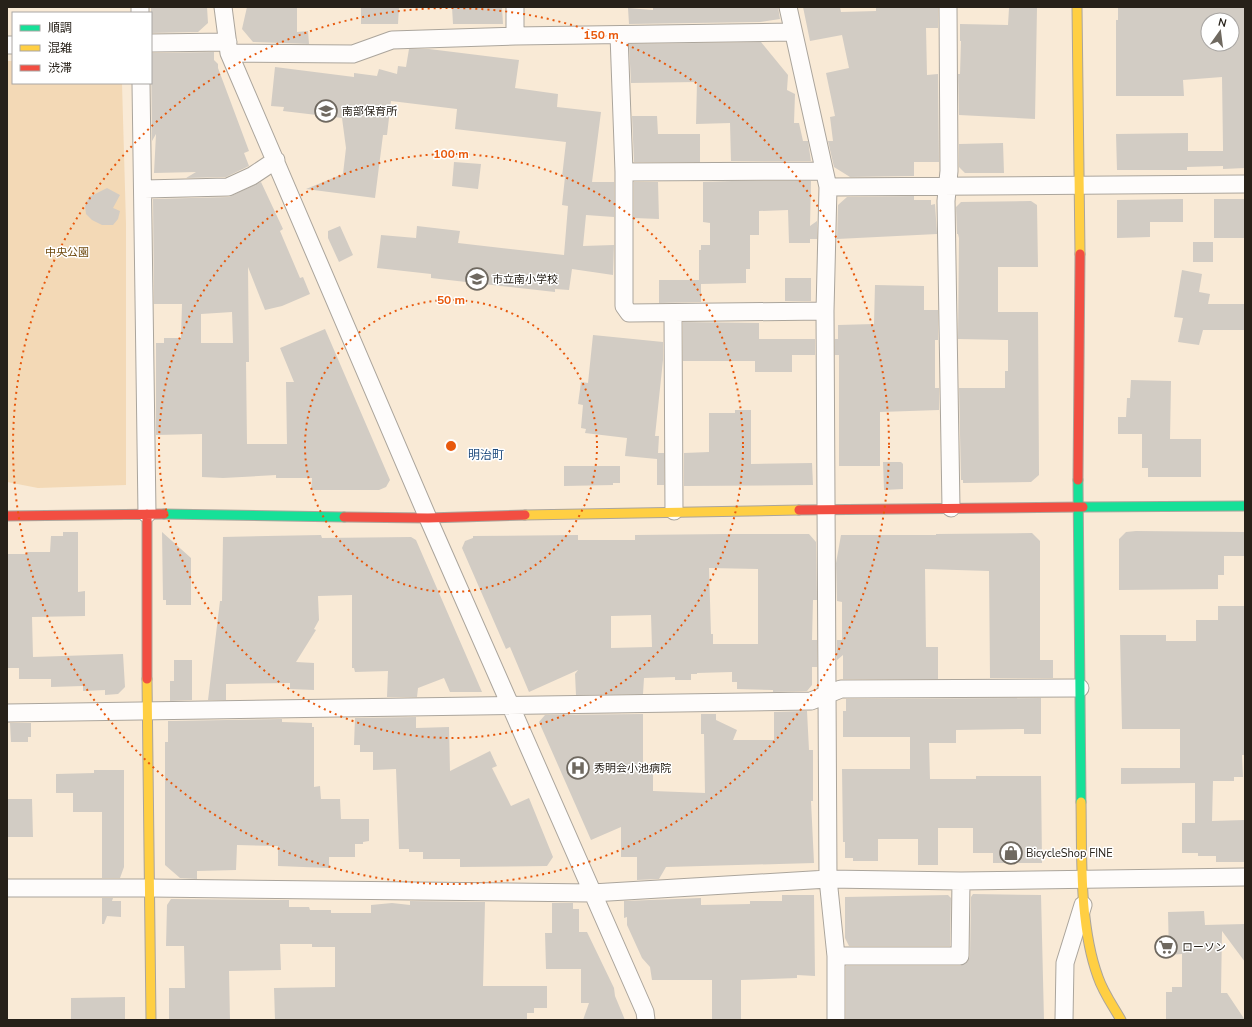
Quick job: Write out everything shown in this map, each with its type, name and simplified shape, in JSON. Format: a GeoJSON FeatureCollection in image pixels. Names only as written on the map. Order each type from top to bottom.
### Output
{"type":"FeatureCollection","features":[{"type":"Feature","properties":{"kind":"street"},"geometry":{"type":"LineString","coordinates":[[223,7],[228,48],[428,518],[645,1012],[646,1020]]}},
{"type":"Feature","properties":{"kind":"street"},"geometry":{"type":"LineString","coordinates":[[515,7],[515,36]]}},
{"type":"Feature","properties":{"kind":"street"},"geometry":{"type":"LineString","coordinates":[[788,7],[828,188],[825,312],[828,510],[828,879],[836,956],[836,1020]]}},
{"type":"Feature","properties":{"kind":"street"},"geometry":{"type":"LineString","coordinates":[[948,7],[949,171],[946,200],[951,508]]}},
{"type":"Feature","properties":{"kind":"street"},"geometry":{"type":"LineString","coordinates":[[1077,7],[1080,187],[1078,508],[1082,879],[1089,946],[1098,978],[1121,1020]]}},
{"type":"Feature","properties":{"kind":"street"},"geometry":{"type":"LineString","coordinates":[[152,43],[353,54],[392,40],[515,36],[793,32]]}},
{"type":"Feature","properties":{"kind":"street"},"geometry":{"type":"LineString","coordinates":[[619,35],[624,172],[624,306],[629,313],[825,312]]}},
{"type":"Feature","properties":{"kind":"street"},"geometry":{"type":"LineString","coordinates":[[141,84],[144,189],[147,711],[151,1020]]}},
{"type":"Feature","properties":{"kind":"street"},"geometry":{"type":"LineString","coordinates":[[144,189],[228,187],[252,176],[276,160]]}},
{"type":"Feature","properties":{"kind":"street"},"geometry":{"type":"LineString","coordinates":[[624,172],[824,171]]}},
{"type":"Feature","properties":{"kind":"street"},"geometry":{"type":"LineString","coordinates":[[828,188],[947,186],[1080,187],[1245,184]]}},
{"type":"Feature","properties":{"kind":"street"},"geometry":{"type":"LineString","coordinates":[[673,313],[674,511]]}},
{"type":"Feature","properties":{"kind":"street"},"geometry":{"type":"LineString","coordinates":[[7,516],[147,514],[428,518],[674,511],[1245,506]]}},
{"type":"Feature","properties":{"kind":"street"},"geometry":{"type":"LineString","coordinates":[[7,713],[811,701],[827,696],[841,689],[1080,688]]}},
{"type":"Feature","properties":{"kind":"street"},"geometry":{"type":"LineString","coordinates":[[7,888],[150,888],[592,893],[828,879],[961,881],[1245,877]]}},
{"type":"Feature","properties":{"kind":"street"},"geometry":{"type":"LineString","coordinates":[[836,956],[960,956],[961,881]]}},
{"type":"Feature","properties":{"kind":"street"},"geometry":{"type":"LineString","coordinates":[[1064,1020],[1065,963],[1084,902]]}},
{"type":"Feature","properties":{"kind":"shaded area"},"geometry":{"type":"Polygon","coordinates":[[[7,7],[1245,7],[1245,1020],[7,1020],[7,7]]]}},
{"type":"Feature","properties":{"kind":"green space","name":"中央公園"},"geometry":{"type":"Polygon","coordinates":[[[7,61],[12,61],[12,84],[122,84],[126,224],[126,485],[38,488],[7,482],[7,61]]]}},
{"type":"Feature","properties":{"kind":"building"},"geometry":{"type":"Polygon","coordinates":[[[151,7],[207,7],[208,23],[198,32],[152,33],[151,7]]]}},
{"type":"Feature","properties":{"kind":"building"},"geometry":{"type":"Polygon","coordinates":[[[247,7],[297,7],[297,32],[308,31],[309,44],[253,42],[242,29],[247,7]]]}},
{"type":"Feature","properties":{"kind":"building"},"geometry":{"type":"Polygon","coordinates":[[[361,7],[399,7],[398,24],[361,24],[361,7]]]}},
{"type":"Feature","properties":{"kind":"building"},"geometry":{"type":"Polygon","coordinates":[[[452,7],[502,7],[503,24],[453,24],[452,7]]]}},
{"type":"Feature","properties":{"kind":"building"},"geometry":{"type":"Polygon","coordinates":[[[653,7],[778,7],[780,19],[760,22],[629,24],[628,8],[653,10],[653,7]]]}},
{"type":"Feature","properties":{"kind":"building"},"geometry":{"type":"Polygon","coordinates":[[[803,7],[840,7],[841,12],[876,11],[876,7],[938,7],[938,28],[926,28],[927,75],[938,74],[939,162],[914,162],[914,176],[850,177],[834,167],[828,141],[833,141],[830,117],[835,116],[826,73],[849,68],[842,35],[810,41],[803,7]]]}},
{"type":"Feature","properties":{"kind":"building"},"geometry":{"type":"Polygon","coordinates":[[[1118,7],[1245,7],[1245,168],[1223,169],[1223,166],[1187,167],[1187,170],[1117,170],[1116,134],[1188,133],[1188,151],[1223,151],[1222,77],[1183,80],[1184,96],[1116,96],[1116,20],[1118,20],[1118,7]]]}},
{"type":"Feature","properties":{"kind":"building"},"geometry":{"type":"Polygon","coordinates":[[[1009,8],[1037,8],[1035,119],[959,115],[958,74],[960,74],[960,24],[1008,25],[1009,8]]]}},
{"type":"Feature","properties":{"kind":"building"},"geometry":{"type":"Polygon","coordinates":[[[761,42],[788,75],[787,90],[795,94],[794,123],[799,123],[803,141],[808,141],[811,161],[731,161],[730,123],[696,124],[697,82],[631,83],[629,44],[761,42]]]}},
{"type":"Feature","properties":{"kind":"building"},"geometry":{"type":"Polygon","coordinates":[[[409,49],[429,49],[519,60],[515,88],[558,94],[557,107],[601,112],[592,182],[614,182],[614,217],[586,215],[583,246],[614,245],[613,275],[572,269],[569,290],[555,289],[555,292],[431,278],[431,274],[377,268],[381,235],[416,238],[417,226],[460,231],[458,243],[564,255],[568,206],[562,205],[565,177],[562,177],[566,142],[455,129],[457,109],[391,101],[387,135],[383,135],[375,198],[306,189],[343,174],[346,148],[342,118],[283,111],[284,107],[271,106],[275,67],[354,77],[354,73],[377,76],[379,69],[397,74],[398,66],[406,67],[409,49]]]}},
{"type":"Feature","properties":{"kind":"building"},"geometry":{"type":"Polygon","coordinates":[[[214,52],[214,60],[218,64],[218,68],[249,151],[244,153],[249,166],[226,177],[186,178],[196,172],[154,173],[156,134],[152,141],[152,53],[214,52]]]}},
{"type":"Feature","properties":{"kind":"building"},"geometry":{"type":"Polygon","coordinates":[[[632,116],[657,116],[658,134],[700,134],[700,162],[634,162],[632,116]]]}},
{"type":"Feature","properties":{"kind":"building"},"geometry":{"type":"Polygon","coordinates":[[[1003,143],[1004,173],[965,173],[959,167],[959,144],[1003,143]]]}},
{"type":"Feature","properties":{"kind":"building"},"geometry":{"type":"Polygon","coordinates":[[[454,162],[481,164],[478,189],[452,186],[454,162]]]}},
{"type":"Feature","properties":{"kind":"building"},"geometry":{"type":"Polygon","coordinates":[[[811,181],[810,226],[817,221],[817,239],[810,239],[810,243],[789,243],[788,210],[759,211],[759,235],[750,235],[750,269],[746,269],[746,283],[701,284],[701,302],[659,303],[659,280],[699,280],[699,250],[701,250],[701,245],[710,245],[710,223],[703,222],[703,182],[811,181]]]}},
{"type":"Feature","properties":{"kind":"building"},"geometry":{"type":"Polygon","coordinates":[[[261,182],[283,229],[280,231],[300,278],[303,277],[310,294],[282,306],[265,310],[248,267],[249,362],[246,362],[247,444],[287,444],[286,382],[294,382],[280,348],[325,329],[390,480],[386,487],[379,490],[311,490],[312,478],[276,478],[276,475],[223,478],[202,477],[202,434],[156,435],[156,343],[164,343],[164,338],[181,338],[182,304],[154,304],[153,199],[229,197],[261,182]],[[232,312],[201,314],[201,343],[233,343],[232,312]]]}},
{"type":"Feature","properties":{"kind":"building"},"geometry":{"type":"Polygon","coordinates":[[[634,182],[658,182],[659,219],[634,218],[634,182]]]}},
{"type":"Feature","properties":{"kind":"building"},"geometry":{"type":"Polygon","coordinates":[[[107,188],[120,195],[113,208],[120,211],[118,219],[113,225],[102,225],[92,220],[86,214],[85,206],[89,197],[107,188]]]}},
{"type":"Feature","properties":{"kind":"building"},"geometry":{"type":"Polygon","coordinates":[[[914,196],[914,200],[931,200],[931,205],[935,204],[937,234],[837,239],[838,205],[847,197],[914,196]]]}},
{"type":"Feature","properties":{"kind":"building"},"geometry":{"type":"Polygon","coordinates":[[[1183,199],[1183,222],[1150,222],[1150,237],[1117,238],[1117,200],[1183,199]]]}},
{"type":"Feature","properties":{"kind":"building"},"geometry":{"type":"Polygon","coordinates":[[[1214,199],[1245,199],[1245,238],[1214,238],[1214,199]]]}},
{"type":"Feature","properties":{"kind":"building"},"geometry":{"type":"Polygon","coordinates":[[[1031,201],[1037,205],[1038,267],[998,267],[998,312],[1038,312],[1039,475],[1031,482],[963,483],[963,480],[961,480],[959,388],[1005,388],[1005,371],[1008,371],[1008,340],[958,339],[959,238],[957,234],[956,207],[961,202],[1031,201]]]}},
{"type":"Feature","properties":{"kind":"building"},"geometry":{"type":"Polygon","coordinates":[[[340,226],[353,255],[339,262],[328,238],[328,231],[340,226]]]}},
{"type":"Feature","properties":{"kind":"building"},"geometry":{"type":"Polygon","coordinates":[[[1193,242],[1213,242],[1213,262],[1193,262],[1193,242]]]}},
{"type":"Feature","properties":{"kind":"building"},"geometry":{"type":"Polygon","coordinates":[[[1182,270],[1202,274],[1199,292],[1210,294],[1208,304],[1245,304],[1245,330],[1203,330],[1199,345],[1178,342],[1183,318],[1174,317],[1182,270]]]}},
{"type":"Feature","properties":{"kind":"building"},"geometry":{"type":"Polygon","coordinates":[[[785,278],[811,278],[811,301],[785,301],[785,278]]]}},
{"type":"Feature","properties":{"kind":"building"},"geometry":{"type":"Polygon","coordinates":[[[875,285],[924,286],[924,310],[938,310],[938,340],[935,340],[935,388],[939,388],[939,410],[880,412],[880,466],[839,466],[839,355],[835,355],[835,339],[838,339],[838,325],[874,324],[875,285]]]}},
{"type":"Feature","properties":{"kind":"building"},"geometry":{"type":"Polygon","coordinates":[[[683,322],[759,323],[759,339],[815,339],[815,355],[792,355],[792,372],[755,372],[755,361],[683,361],[683,322]]]}},
{"type":"Feature","properties":{"kind":"building"},"geometry":{"type":"Polygon","coordinates":[[[593,335],[663,342],[663,360],[655,436],[659,436],[658,453],[664,453],[664,485],[657,485],[657,459],[625,456],[627,438],[585,433],[586,429],[581,428],[583,405],[578,404],[581,382],[588,383],[593,335]]]}},
{"type":"Feature","properties":{"kind":"building"},"geometry":{"type":"Polygon","coordinates":[[[1131,380],[1171,381],[1170,439],[1201,439],[1201,477],[1148,477],[1148,468],[1142,468],[1142,434],[1118,434],[1118,417],[1126,417],[1127,398],[1130,398],[1131,380]]]}},
{"type":"Feature","properties":{"kind":"building"},"geometry":{"type":"Polygon","coordinates":[[[735,410],[751,410],[751,464],[812,463],[813,485],[684,486],[684,453],[709,452],[709,413],[735,413],[735,410]]]}},
{"type":"Feature","properties":{"kind":"building"},"geometry":{"type":"Polygon","coordinates":[[[883,462],[901,462],[903,464],[903,489],[884,490],[883,462]]]}},
{"type":"Feature","properties":{"kind":"building"},"geometry":{"type":"Polygon","coordinates":[[[564,466],[620,466],[620,483],[613,483],[613,485],[564,486],[564,466]]]}},
{"type":"Feature","properties":{"kind":"building"},"geometry":{"type":"Polygon","coordinates":[[[63,532],[78,532],[78,592],[85,591],[85,616],[32,617],[33,657],[123,654],[125,687],[118,694],[105,695],[105,690],[83,691],[83,686],[51,687],[51,679],[19,679],[19,668],[7,668],[7,554],[50,552],[51,536],[63,536],[63,532]]]}},
{"type":"Feature","properties":{"kind":"building"},"geometry":{"type":"Polygon","coordinates":[[[162,532],[191,558],[191,605],[166,605],[166,600],[163,600],[162,532]]]}},
{"type":"Feature","properties":{"kind":"building"},"geometry":{"type":"Polygon","coordinates":[[[1126,532],[1245,532],[1245,556],[1224,556],[1224,575],[1218,575],[1218,589],[1119,590],[1119,539],[1126,532]]]}},
{"type":"Feature","properties":{"kind":"building"},"geometry":{"type":"Polygon","coordinates":[[[1032,533],[1040,541],[1040,660],[1053,660],[1053,678],[990,678],[989,571],[925,569],[926,647],[938,647],[938,679],[843,679],[843,655],[837,660],[837,640],[842,640],[842,602],[837,601],[836,563],[841,535],[1032,533]]]}},
{"type":"Feature","properties":{"kind":"building"},"geometry":{"type":"Polygon","coordinates":[[[809,534],[816,542],[817,600],[813,600],[812,640],[817,640],[817,667],[812,667],[812,685],[807,691],[773,692],[773,690],[737,689],[737,682],[732,682],[732,672],[691,674],[691,680],[675,680],[675,677],[644,678],[643,694],[576,695],[575,674],[578,670],[529,692],[510,647],[506,649],[462,548],[465,541],[473,538],[473,536],[578,535],[578,540],[635,540],[635,535],[809,534]],[[709,568],[711,634],[713,634],[713,644],[758,644],[758,569],[709,568]],[[651,615],[611,616],[611,648],[652,647],[651,615]]]}},
{"type":"Feature","properties":{"kind":"building"},"geometry":{"type":"Polygon","coordinates":[[[321,535],[322,538],[411,537],[416,540],[482,692],[450,692],[444,678],[418,688],[417,697],[387,697],[388,671],[355,672],[354,668],[352,668],[352,595],[318,596],[319,620],[314,629],[316,630],[296,662],[314,663],[314,690],[290,689],[290,683],[226,684],[226,700],[208,700],[220,601],[222,601],[223,537],[321,535]]]}},
{"type":"Feature","properties":{"kind":"building"},"geometry":{"type":"Polygon","coordinates":[[[1218,606],[1245,606],[1245,755],[1242,755],[1243,777],[1234,777],[1234,781],[1213,781],[1212,821],[1245,820],[1245,862],[1216,862],[1216,856],[1198,856],[1198,853],[1182,853],[1182,823],[1195,823],[1195,783],[1121,784],[1121,768],[1180,768],[1180,729],[1122,729],[1120,635],[1166,635],[1166,641],[1196,641],[1196,620],[1218,620],[1218,606]]]}},
{"type":"Feature","properties":{"kind":"building"},"geometry":{"type":"Polygon","coordinates":[[[174,660],[192,660],[192,700],[170,701],[170,681],[174,681],[174,660]]]}},
{"type":"Feature","properties":{"kind":"building"},"geometry":{"type":"Polygon","coordinates":[[[1041,698],[1041,734],[1024,734],[1024,729],[956,730],[956,743],[929,743],[930,779],[976,779],[976,776],[1041,776],[1042,863],[993,863],[993,853],[973,853],[973,828],[938,828],[938,865],[918,865],[918,839],[878,839],[878,861],[853,861],[853,858],[845,858],[845,842],[843,842],[842,769],[910,769],[910,737],[843,737],[843,711],[846,711],[846,699],[1041,698]]]}},
{"type":"Feature","properties":{"kind":"building"},"geometry":{"type":"Polygon","coordinates":[[[807,711],[809,750],[813,750],[813,801],[811,801],[814,863],[666,867],[659,879],[637,880],[637,857],[621,857],[621,827],[591,840],[539,722],[545,715],[643,714],[643,766],[653,766],[653,791],[705,793],[704,734],[701,734],[701,714],[716,714],[716,720],[737,730],[733,740],[774,740],[774,712],[807,711]]]}},
{"type":"Feature","properties":{"kind":"building"},"geometry":{"type":"Polygon","coordinates":[[[416,717],[416,728],[449,727],[450,771],[490,751],[497,766],[492,768],[511,806],[529,798],[553,857],[547,866],[460,867],[460,859],[423,859],[423,852],[409,852],[409,849],[399,849],[396,769],[373,770],[373,752],[360,752],[360,745],[354,745],[355,718],[416,717]]]}},
{"type":"Feature","properties":{"kind":"building"},"geometry":{"type":"Polygon","coordinates":[[[282,719],[282,722],[312,723],[312,727],[314,727],[314,787],[320,786],[321,799],[340,799],[341,819],[369,819],[369,841],[363,842],[363,844],[355,844],[355,857],[329,857],[329,868],[278,866],[278,846],[237,845],[236,870],[197,871],[197,879],[180,878],[165,865],[165,742],[168,742],[168,721],[282,719]]]}},
{"type":"Feature","properties":{"kind":"building"},"geometry":{"type":"Polygon","coordinates":[[[10,723],[31,723],[31,737],[28,737],[28,742],[11,742],[10,723]]]}},
{"type":"Feature","properties":{"kind":"building"},"geometry":{"type":"Polygon","coordinates":[[[94,770],[124,770],[124,867],[120,878],[102,878],[102,812],[73,812],[73,793],[56,793],[56,774],[94,773],[94,770]]]}},
{"type":"Feature","properties":{"kind":"building"},"geometry":{"type":"Polygon","coordinates":[[[7,799],[32,799],[33,837],[7,837],[7,799]]]}},
{"type":"Feature","properties":{"kind":"building"},"geometry":{"type":"Polygon","coordinates":[[[973,894],[1041,895],[1044,1020],[846,1020],[846,966],[960,966],[968,961],[970,956],[971,897],[973,894]]]}},
{"type":"Feature","properties":{"kind":"building"},"geometry":{"type":"Polygon","coordinates":[[[782,895],[814,895],[815,976],[797,975],[797,978],[741,980],[741,1020],[712,1020],[712,980],[652,980],[650,967],[642,958],[627,925],[627,917],[624,918],[624,901],[701,898],[701,905],[750,904],[750,901],[782,901],[782,895]]]}},
{"type":"Feature","properties":{"kind":"building"},"geometry":{"type":"Polygon","coordinates":[[[948,895],[951,898],[950,946],[849,946],[845,938],[845,897],[948,895]]]}},
{"type":"Feature","properties":{"kind":"building"},"geometry":{"type":"Polygon","coordinates":[[[102,898],[113,898],[112,901],[121,901],[121,917],[107,916],[104,924],[102,924],[102,898]]]}},
{"type":"Feature","properties":{"kind":"building"},"geometry":{"type":"Polygon","coordinates":[[[171,899],[289,900],[289,907],[309,907],[310,910],[331,910],[331,913],[371,913],[371,905],[392,903],[410,905],[410,901],[485,902],[483,986],[547,986],[547,1008],[534,1008],[534,1013],[527,1013],[527,1020],[275,1020],[274,988],[335,987],[335,947],[312,947],[312,944],[280,944],[281,970],[229,971],[230,1020],[169,1019],[169,988],[185,988],[184,946],[166,946],[167,905],[171,899]]]}},
{"type":"Feature","properties":{"kind":"building"},"geometry":{"type":"Polygon","coordinates":[[[552,903],[573,903],[573,909],[579,909],[579,932],[587,932],[614,988],[615,996],[625,1020],[583,1020],[589,1003],[581,1003],[581,969],[546,969],[545,933],[552,933],[552,903]]]}},
{"type":"Feature","properties":{"kind":"building"},"geometry":{"type":"Polygon","coordinates":[[[1204,911],[1205,925],[1245,924],[1245,962],[1222,931],[1221,993],[1227,993],[1245,1020],[1166,1020],[1166,992],[1172,992],[1172,987],[1182,987],[1182,954],[1169,955],[1168,912],[1204,911]]]}},
{"type":"Feature","properties":{"kind":"building"},"geometry":{"type":"Polygon","coordinates":[[[125,997],[125,1020],[71,1020],[71,998],[125,997]]]}},
{"type":"Feature","properties":{"kind":"traffic: fast"},"geometry":{"type":"LineString","coordinates":[[1078,480],[1081,802]]}},
{"type":"Feature","properties":{"kind":"traffic: fast"},"geometry":{"type":"LineString","coordinates":[[1083,507],[1245,506]]}},
{"type":"Feature","properties":{"kind":"traffic: fast"},"geometry":{"type":"LineString","coordinates":[[164,514],[344,517]]}},
{"type":"Feature","properties":{"kind":"traffic: slow"},"geometry":{"type":"LineString","coordinates":[[1077,7],[1080,254]]}},
{"type":"Feature","properties":{"kind":"traffic: slow"},"geometry":{"type":"LineString","coordinates":[[525,515],[799,510]]}},
{"type":"Feature","properties":{"kind":"traffic: slow"},"geometry":{"type":"LineString","coordinates":[[147,679],[151,1020]]}},
{"type":"Feature","properties":{"kind":"traffic: slow"},"geometry":{"type":"LineString","coordinates":[[1081,802],[1083,891],[1087,935],[1100,983],[1121,1020]]}},
{"type":"Feature","properties":{"kind":"traffic: jam"},"geometry":{"type":"LineString","coordinates":[[1078,480],[1080,254]]}},
{"type":"Feature","properties":{"kind":"traffic: jam"},"geometry":{"type":"LineString","coordinates":[[799,510],[1083,507]]}},
{"type":"Feature","properties":{"kind":"traffic: jam"},"geometry":{"type":"LineString","coordinates":[[147,514],[147,679]]}},
{"type":"Feature","properties":{"kind":"traffic: jam"},"geometry":{"type":"LineString","coordinates":[[7,516],[164,514]]}},
{"type":"Feature","properties":{"kind":"traffic: jam"},"geometry":{"type":"LineString","coordinates":[[344,517],[428,518],[525,515]]}},
{"type":"Feature","properties":{"kind":"place","name":"南部保育所"},"geometry":{"type":"Point","coordinates":[326,111]}},
{"type":"Feature","properties":{"kind":"place","name":"市立南小学校"},"geometry":{"type":"Point","coordinates":[477,279]}},
{"type":"Feature","properties":{"kind":"place","name":"秀明会小池病院"},"geometry":{"type":"Point","coordinates":[578,768]}},
{"type":"Feature","properties":{"kind":"place","name":"BicycleShop FINE"},"geometry":{"type":"Point","coordinates":[1011,853]}},
{"type":"Feature","properties":{"kind":"place","name":"ローソン"},"geometry":{"type":"Point","coordinates":[1166,947]}},
{"type":"Feature","properties":{"kind":"district","name":"明治町"},"geometry":{"type":"Point","coordinates":[486,455]}}]}
